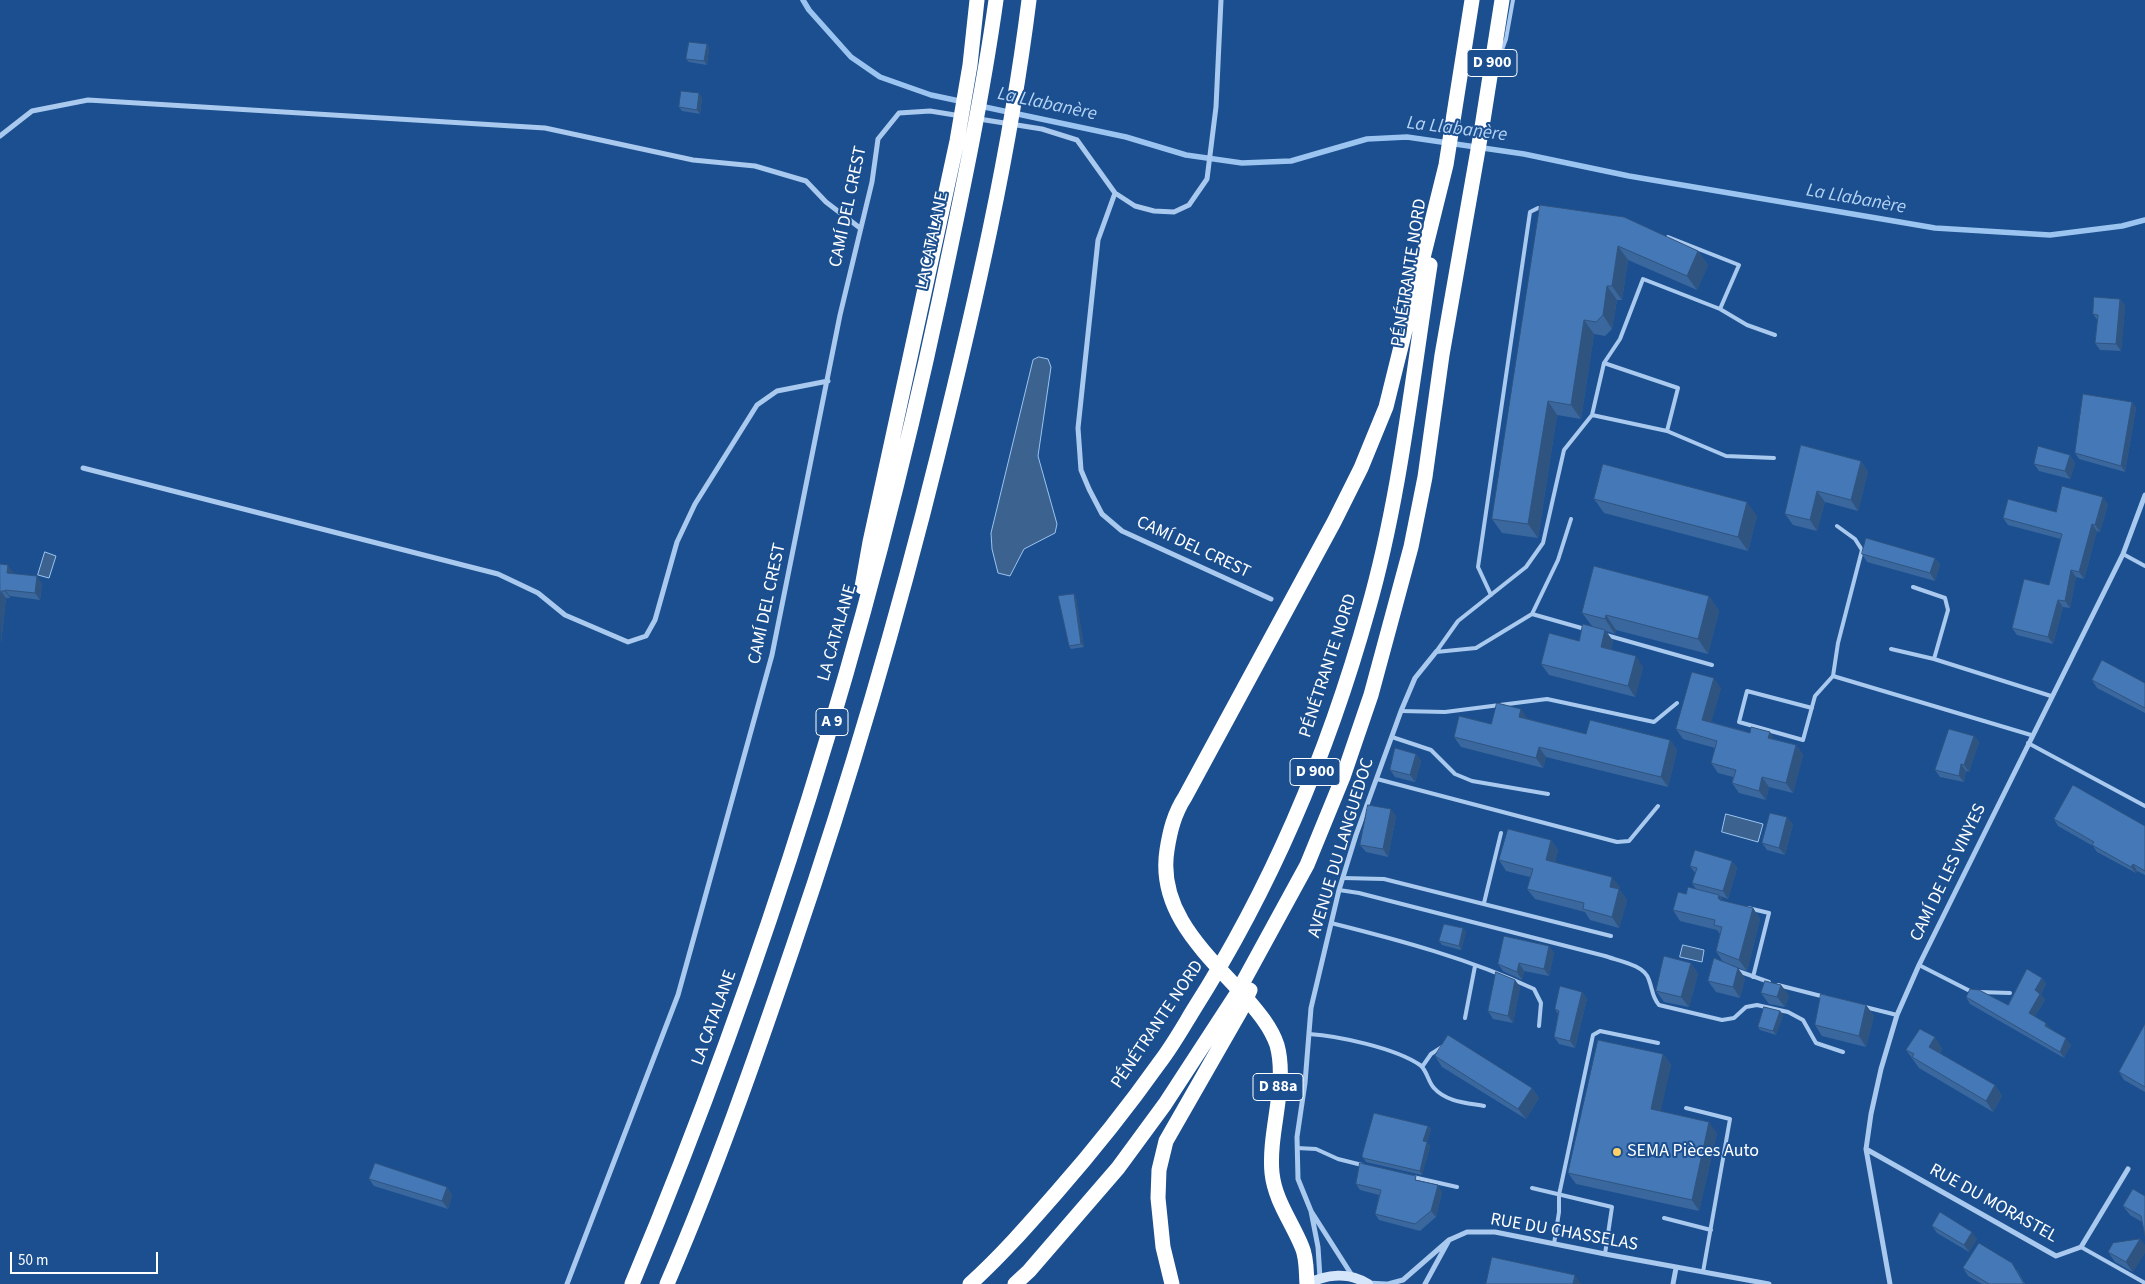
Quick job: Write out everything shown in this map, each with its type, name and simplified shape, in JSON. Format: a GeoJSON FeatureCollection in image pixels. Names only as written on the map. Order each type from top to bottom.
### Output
{"type":"FeatureCollection","features":[{"type":"Feature","properties":{"kind":"highway"},"geometry":{"type":"LineString","coordinates":[[850,658],[870,542],[957,141],[970,65],[977,0]]}},
{"type":"Feature","properties":{"kind":"highway","name":"LA CATALANE"},"geometry":{"type":"LineString","coordinates":[[632,1284],[668,1198],[734,1022],[810,800],[877,565],[925,369],[973,142],[996,0]]}},
{"type":"Feature","properties":{"kind":"highway","name":"A 9"},"geometry":{"type":"LineString","coordinates":[[668,1284],[699,1209],[756,1056],[839,812],[909,572],[957,377],[1007,147],[1029,0]]}},
{"type":"Feature","properties":{"kind":"highway","name":"D 900"},"geometry":{"type":"LineString","coordinates":[[1446,165],[1472,0]]}},
{"type":"Feature","properties":{"kind":"highway","name":"D 900"},"geometry":{"type":"LineString","coordinates":[[1015,1284],[1029,1271],[1118,1168],[1165,1104],[1236,995],[1307,865],[1343,777],[1371,696],[1411,547],[1425,477],[1442,355],[1502,0]]}},
{"type":"Feature","properties":{"kind":"highway","name":"D 88a"},"geometry":{"type":"LineString","coordinates":[[1314,1281],[1303,1248],[1283,1211],[1273,1183],[1272,1148],[1280,1070],[1277,1046],[1270,1028],[1255,1008],[1181,923],[1170,900],[1165,863],[1176,811],[1185,798],[1334,522],[1368,451],[1386,407],[1446,165]]}},
{"type":"Feature","properties":{"kind":"highway","name":"PÉNÉTRANTE NORD"},"geometry":{"type":"LineString","coordinates":[[970,1284],[999,1258],[1091,1153],[1162,1061],[1217,973],[1254,906],[1317,767],[1368,610],[1385,541],[1446,165]]}},
{"type":"Feature","properties":{"kind":"highway"},"geometry":{"type":"LineString","coordinates":[[1172,1284],[1163,1247],[1158,1198],[1159,1170],[1166,1141],[1241,1010],[1307,865]]}},
{"type":"Feature","properties":{"kind":"main road"},"geometry":{"type":"LineString","coordinates":[[1314,1281],[1336,1275],[1353,1277],[1367,1283]]}},
{"type":"Feature","properties":{"kind":"street"},"geometry":{"type":"LineString","coordinates":[[1115,193],[1135,206],[1154,211],[1174,212],[1189,204],[1207,179],[1214,128],[1221,0]]}},
{"type":"Feature","properties":{"kind":"street"},"geometry":{"type":"LineString","coordinates":[[0,136],[32,111],[88,100],[545,128],[693,160],[755,166],[806,181],[826,202],[860,228]]}},
{"type":"Feature","properties":{"kind":"street","name":"CAMÍ DEL CREST"},"geometry":{"type":"LineString","coordinates":[[567,1284],[678,995],[726,827],[772,655],[860,228],[872,182],[878,139],[899,113],[930,111],[1042,129],[1077,140],[1115,193],[1098,240],[1078,428],[1081,470],[1102,514],[1122,531],[1271,599]]}},
{"type":"Feature","properties":{"kind":"street"},"geometry":{"type":"LineString","coordinates":[[83,468],[498,574],[538,593],[565,615],[628,642],[646,636],[655,620],[677,542],[695,504],[757,405],[777,391],[828,381]]}},
{"type":"Feature","properties":{"kind":"street","name":"CAMÍ DE LES VINYES"},"geometry":{"type":"LineString","coordinates":[[1890,1284],[1866,1149],[1871,1114],[1897,1016],[1919,965],[2031,735],[2123,554],[2145,496]]}},
{"type":"Feature","properties":{"kind":"street","name":"AVENUE DU LANGUEDOC"},"geometry":{"type":"LineString","coordinates":[[1314,1281],[1318,1247],[1311,1212],[1298,1179],[1297,1148],[1311,1008],[1339,890],[1377,779],[1415,678],[1436,652]]}},
{"type":"Feature","properties":{"kind":"street","name":"RUE DU MORASTEL"},"geometry":{"type":"LineString","coordinates":[[1866,1149],[2056,1256],[2081,1247]]}},
{"type":"Feature","properties":{"kind":"street"},"geometry":{"type":"LineString","coordinates":[[2081,1247],[2128,1169]]}},
{"type":"Feature","properties":{"kind":"street","name":"AVENUE DU LANGUEDOC"},"geometry":{"type":"LineString","coordinates":[[1311,1212],[1353,1277]]}},
{"type":"Feature","properties":{"kind":"street","name":"RUE DU CHASSELAS"},"geometry":{"type":"LineString","coordinates":[[1367,1283],[1387,1284],[1403,1280],[1449,1240],[1467,1232],[1496,1232],[1676,1268],[1769,1284]]}},
{"type":"Feature","properties":{"kind":"street"},"geometry":{"type":"LineString","coordinates":[[1425,1284],[1449,1240]]}},
{"type":"Feature","properties":{"kind":"street"},"geometry":{"type":"LineString","coordinates":[[1672,1284],[1676,1268]]}},
{"type":"Feature","properties":{"kind":"lane"},"geometry":{"type":"LineString","coordinates":[[1487,90],[1506,39],[1513,0]]}},
{"type":"Feature","properties":{"kind":"lane"},"geometry":{"type":"LineString","coordinates":[[1491,595],[1478,568],[1479,558],[1530,212],[1538,208],[1548,210]]}},
{"type":"Feature","properties":{"kind":"lane"},"geometry":{"type":"LineString","coordinates":[[1662,235],[1739,265],[1720,309]]}},
{"type":"Feature","properties":{"kind":"lane"},"geometry":{"type":"LineString","coordinates":[[1436,652],[1458,621],[1526,566],[1543,543],[1564,450],[1592,415],[1604,363],[1620,339],[1643,279],[1720,309],[1747,325],[1775,335]]}},
{"type":"Feature","properties":{"kind":"lane"},"geometry":{"type":"LineString","coordinates":[[1604,363],[1678,388],[1667,431]]}},
{"type":"Feature","properties":{"kind":"lane"},"geometry":{"type":"LineString","coordinates":[[1592,415],[1667,431],[1726,456],[1774,458]]}},
{"type":"Feature","properties":{"kind":"lane"},"geometry":{"type":"LineString","coordinates":[[1436,652],[1476,648],[1532,614],[1558,560],[1571,519]]}},
{"type":"Feature","properties":{"kind":"lane"},"geometry":{"type":"LineString","coordinates":[[1812,708],[1747,692],[1739,722],[1803,740],[1812,708],[1815,696],[1832,676],[1838,644],[1862,550],[1855,539],[1837,526]]}},
{"type":"Feature","properties":{"kind":"lane"},"geometry":{"type":"LineString","coordinates":[[2123,554],[2145,566]]}},
{"type":"Feature","properties":{"kind":"lane"},"geometry":{"type":"LineString","coordinates":[[1913,587],[1945,598],[1948,610],[1934,659]]}},
{"type":"Feature","properties":{"kind":"lane"},"geometry":{"type":"LineString","coordinates":[[1532,614],[1589,630]]}},
{"type":"Feature","properties":{"kind":"lane"},"geometry":{"type":"LineString","coordinates":[[1598,633],[1712,666]]}},
{"type":"Feature","properties":{"kind":"lane"},"geometry":{"type":"LineString","coordinates":[[1892,649],[1934,659],[2051,696]]}},
{"type":"Feature","properties":{"kind":"lane"},"geometry":{"type":"LineString","coordinates":[[1832,676],[2031,735]]}},
{"type":"Feature","properties":{"kind":"lane"},"geometry":{"type":"LineString","coordinates":[[1401,711],[1445,712],[1547,699],[1654,722],[1677,703]]}},
{"type":"Feature","properties":{"kind":"lane"},"geometry":{"type":"LineString","coordinates":[[1392,737],[1431,750],[1455,774],[1472,781],[1548,794]]}},
{"type":"Feature","properties":{"kind":"lane"},"geometry":{"type":"LineString","coordinates":[[2028,742],[2145,806]]}},
{"type":"Feature","properties":{"kind":"lane"},"geometry":{"type":"LineString","coordinates":[[1377,779],[1617,842],[1629,841],[1658,806]]}},
{"type":"Feature","properties":{"kind":"lane"},"geometry":{"type":"LineString","coordinates":[[1484,903],[1501,833]]}},
{"type":"Feature","properties":{"kind":"lane"},"geometry":{"type":"LineString","coordinates":[[1343,878],[1384,879],[1611,936]]}},
{"type":"Feature","properties":{"kind":"lane"},"geometry":{"type":"LineString","coordinates":[[1339,890],[1368,895],[1596,954],[1642,969],[1649,978],[1652,997],[1659,1005],[1722,1020],[1734,1018],[1746,1007],[1757,1004],[1788,1012],[1803,1020],[1816,1043],[1843,1052]]}},
{"type":"Feature","properties":{"kind":"lane"},"geometry":{"type":"LineString","coordinates":[[1741,906],[1769,913],[1753,977]]}},
{"type":"Feature","properties":{"kind":"lane"},"geometry":{"type":"LineString","coordinates":[[1331,923],[1507,976],[1534,989],[1541,1003],[1539,1026]]}},
{"type":"Feature","properties":{"kind":"lane"},"geometry":{"type":"LineString","coordinates":[[1919,965],[1969,992],[2010,993]]}},
{"type":"Feature","properties":{"kind":"lane"},"geometry":{"type":"LineString","coordinates":[[1465,1018],[1475,966]]}},
{"type":"Feature","properties":{"kind":"lane"},"geometry":{"type":"LineString","coordinates":[[1729,968],[1753,977],[1830,998]]}},
{"type":"Feature","properties":{"kind":"lane"},"geometry":{"type":"LineString","coordinates":[[1859,1006],[1897,1016]]}},
{"type":"Feature","properties":{"kind":"lane"},"geometry":{"type":"LineString","coordinates":[[1554,1244],[1559,1212],[1559,1195],[1593,1035],[1600,1031],[1658,1043]]}},
{"type":"Feature","properties":{"kind":"lane"},"geometry":{"type":"LineString","coordinates":[[1309,1034],[1335,1036],[1404,1056],[1422,1066],[1434,1088],[1449,1098],[1484,1106]]}},
{"type":"Feature","properties":{"kind":"lane"},"geometry":{"type":"LineString","coordinates":[[1422,1066],[1431,1054],[1448,1042]]}},
{"type":"Feature","properties":{"kind":"lane"},"geometry":{"type":"LineString","coordinates":[[1686,1108],[1730,1119],[1703,1272]]}},
{"type":"Feature","properties":{"kind":"lane"},"geometry":{"type":"LineString","coordinates":[[1297,1148],[1316,1149],[1338,1159],[1366,1166]]}},
{"type":"Feature","properties":{"kind":"lane"},"geometry":{"type":"LineString","coordinates":[[1411,1176],[1457,1188]]}},
{"type":"Feature","properties":{"kind":"lane"},"geometry":{"type":"LineString","coordinates":[[1532,1188],[1612,1207],[1605,1254]]}},
{"type":"Feature","properties":{"kind":"lane"},"geometry":{"type":"LineString","coordinates":[[1664,1218],[1711,1230]]}},
{"type":"Feature","properties":{"kind":"lane"},"geometry":{"type":"LineString","coordinates":[[2081,1247],[2145,1283]]}},
{"type":"Feature","properties":{"kind":"water"},"geometry":{"type":"Polygon","coordinates":[[[1039,357],[1048,359],[1051,367],[1038,456],[1057,524],[1055,533],[1024,549],[1010,576],[998,573],[992,549],[991,533],[1033,360],[1039,357]]]}},
{"type":"Feature","properties":{"kind":"water"},"geometry":{"type":"Polygon","coordinates":[[[45,552],[56,556],[49,578],[38,575],[45,552]]]}},
{"type":"Feature","properties":{"kind":"water"},"geometry":{"type":"Polygon","coordinates":[[[1726,814],[1763,824],[1758,842],[1722,832],[1726,814]]]}},
{"type":"Feature","properties":{"kind":"water"},"geometry":{"type":"Polygon","coordinates":[[[1683,945],[1704,950],[1702,962],[1680,957],[1683,945]]]}},
{"type":"Feature","properties":{"kind":"building"},"geometry":{"type":"Polygon","coordinates":[[[689,42],[707,44],[704,61],[686,59],[689,42]]]}},
{"type":"Feature","properties":{"kind":"building"},"geometry":{"type":"Polygon","coordinates":[[[681,91],[699,93],[697,110],[679,107],[681,91]]]}},
{"type":"Feature","properties":{"kind":"building"},"geometry":{"type":"Polygon","coordinates":[[[1540,205],[1624,217],[1698,251],[1687,276],[1618,246],[1612,286],[1607,286],[1603,315],[1596,322],[1584,320],[1571,405],[1548,401],[1528,524],[1492,519],[1540,205]]]}},
{"type":"Feature","properties":{"kind":"building"},"geometry":{"type":"Polygon","coordinates":[[[2094,297],[2120,299],[2116,344],[2095,343],[2098,315],[2093,314],[2094,297]]]}},
{"type":"Feature","properties":{"kind":"building"},"geometry":{"type":"Polygon","coordinates":[[[2083,394],[2132,402],[2121,466],[2075,453],[2083,394]]]}},
{"type":"Feature","properties":{"kind":"building"},"geometry":{"type":"Polygon","coordinates":[[[1801,445],[1861,461],[1851,500],[1817,491],[1810,520],[1785,514],[1801,445]]]}},
{"type":"Feature","properties":{"kind":"building"},"geometry":{"type":"Polygon","coordinates":[[[2038,446],[2070,455],[2065,471],[2034,464],[2038,446]]]}},
{"type":"Feature","properties":{"kind":"building"},"geometry":{"type":"Polygon","coordinates":[[[1603,464],[1747,502],[1738,537],[1594,499],[1603,464]]]}},
{"type":"Feature","properties":{"kind":"building"},"geometry":{"type":"Polygon","coordinates":[[[2062,486],[2103,497],[2095,525],[2092,524],[2079,572],[2071,570],[2065,601],[2058,600],[2048,637],[2012,628],[2024,579],[2049,585],[2062,534],[2003,518],[2008,499],[2056,512],[2062,486]]]}},
{"type":"Feature","properties":{"kind":"building"},"geometry":{"type":"Polygon","coordinates":[[[1866,538],[1935,558],[1930,573],[1862,554],[1866,538]]]}},
{"type":"Feature","properties":{"kind":"building"},"geometry":{"type":"Polygon","coordinates":[[[0,564],[8,565],[7,573],[37,576],[35,593],[5,590],[1,591],[0,599],[0,564]]]}},
{"type":"Feature","properties":{"kind":"building"},"geometry":{"type":"Polygon","coordinates":[[[1594,566],[1709,596],[1698,639],[1606,615],[1605,619],[1582,613],[1594,566]]]}},
{"type":"Feature","properties":{"kind":"building"},"geometry":{"type":"Polygon","coordinates":[[[1074,594],[1081,644],[1069,646],[1058,596],[1074,594]]]}},
{"type":"Feature","properties":{"kind":"building"},"geometry":{"type":"Polygon","coordinates":[[[1583,624],[1605,630],[1601,647],[1636,656],[1628,686],[1541,664],[1549,633],[1579,641],[1583,624]]]}},
{"type":"Feature","properties":{"kind":"building"},"geometry":{"type":"Polygon","coordinates":[[[2102,660],[2145,683],[2145,708],[2092,680],[2102,660]]]}},
{"type":"Feature","properties":{"kind":"building"},"geometry":{"type":"Polygon","coordinates":[[[1692,672],[1714,678],[1702,720],[1750,733],[1751,727],[1770,732],[1768,738],[1796,745],[1786,783],[1762,777],[1759,791],[1732,783],[1736,770],[1711,763],[1717,741],[1676,729],[1692,672]]]}},
{"type":"Feature","properties":{"kind":"building"},"geometry":{"type":"Polygon","coordinates":[[[1497,703],[1521,709],[1519,717],[1586,734],[1590,720],[1670,740],[1661,777],[1539,747],[1536,758],[1454,737],[1459,716],[1491,724],[1497,703]]]}},
{"type":"Feature","properties":{"kind":"building"},"geometry":{"type":"Polygon","coordinates":[[[1949,729],[1974,736],[1964,765],[1961,764],[1959,776],[1935,770],[1949,729]]]}},
{"type":"Feature","properties":{"kind":"building"},"geometry":{"type":"Polygon","coordinates":[[[1395,748],[1416,754],[1410,775],[1390,770],[1395,748]]]}},
{"type":"Feature","properties":{"kind":"building"},"geometry":{"type":"Polygon","coordinates":[[[2073,785],[2145,826],[2145,871],[2133,864],[2131,867],[2092,845],[2094,842],[2054,819],[2073,785]]]}},
{"type":"Feature","properties":{"kind":"building"},"geometry":{"type":"Polygon","coordinates":[[[1368,805],[1391,809],[1383,849],[1360,845],[1368,805]]]}},
{"type":"Feature","properties":{"kind":"building"},"geometry":{"type":"Polygon","coordinates":[[[1770,813],[1787,817],[1779,848],[1762,843],[1770,813]]]}},
{"type":"Feature","properties":{"kind":"building"},"geometry":{"type":"Polygon","coordinates":[[[1508,829],[1551,840],[1546,860],[1612,877],[1610,887],[1619,889],[1612,917],[1583,909],[1584,903],[1527,889],[1533,869],[1499,860],[1508,829]]]}},
{"type":"Feature","properties":{"kind":"building"},"geometry":{"type":"Polygon","coordinates":[[[1695,850],[1732,861],[1723,891],[1692,883],[1697,868],[1690,866],[1695,850]]]}},
{"type":"Feature","properties":{"kind":"building"},"geometry":{"type":"Polygon","coordinates":[[[1688,887],[1719,895],[1718,898],[1720,900],[1753,908],[1739,960],[1716,951],[1722,927],[1714,925],[1715,920],[1673,910],[1678,892],[1686,894],[1688,887]]]}},
{"type":"Feature","properties":{"kind":"building"},"geometry":{"type":"Polygon","coordinates":[[[1444,924],[1463,928],[1459,946],[1439,941],[1444,924]]]}},
{"type":"Feature","properties":{"kind":"building"},"geometry":{"type":"Polygon","coordinates":[[[1504,936],[1549,946],[1544,969],[1519,963],[1517,972],[1498,964],[1504,936]]]}},
{"type":"Feature","properties":{"kind":"building"},"geometry":{"type":"Polygon","coordinates":[[[1664,956],[1691,963],[1681,997],[1656,991],[1664,956]]]}},
{"type":"Feature","properties":{"kind":"building"},"geometry":{"type":"Polygon","coordinates":[[[1714,958],[1738,968],[1733,987],[1708,981],[1714,958]]]}},
{"type":"Feature","properties":{"kind":"building"},"geometry":{"type":"Polygon","coordinates":[[[2027,969],[2042,978],[2035,990],[2040,994],[2029,1013],[2046,1023],[2045,1026],[2066,1038],[2060,1052],[1966,997],[1970,989],[1979,990],[2008,1005],[2027,969]]]}},
{"type":"Feature","properties":{"kind":"building"},"geometry":{"type":"Polygon","coordinates":[[[1496,972],[1515,980],[1508,1016],[1488,1011],[1496,972]]]}},
{"type":"Feature","properties":{"kind":"building"},"geometry":{"type":"Polygon","coordinates":[[[1765,981],[1781,985],[1777,997],[1761,993],[1765,981]]]}},
{"type":"Feature","properties":{"kind":"building"},"geometry":{"type":"Polygon","coordinates":[[[1560,986],[1582,992],[1570,1041],[1554,1037],[1559,1011],[1555,1009],[1560,986]]]}},
{"type":"Feature","properties":{"kind":"building"},"geometry":{"type":"Polygon","coordinates":[[[1821,994],[1866,1005],[1859,1036],[1815,1025],[1821,994]]]}},
{"type":"Feature","properties":{"kind":"building"},"geometry":{"type":"Polygon","coordinates":[[[1764,1007],[1780,1011],[1773,1031],[1758,1027],[1764,1007]]]}},
{"type":"Feature","properties":{"kind":"building"},"geometry":{"type":"Polygon","coordinates":[[[2145,1024],[2145,1087],[2119,1072],[2145,1024]]]}},
{"type":"Feature","properties":{"kind":"building"},"geometry":{"type":"Polygon","coordinates":[[[1920,1029],[1935,1037],[1929,1047],[1995,1085],[1986,1101],[1912,1057],[1914,1054],[1906,1050],[1920,1029]]]}},
{"type":"Feature","properties":{"kind":"building"},"geometry":{"type":"Polygon","coordinates":[[[1448,1035],[1532,1088],[1518,1109],[1435,1056],[1448,1035]]]}},
{"type":"Feature","properties":{"kind":"building"},"geometry":{"type":"Polygon","coordinates":[[[1598,1040],[1663,1054],[1651,1109],[1709,1122],[1692,1200],[1568,1173],[1598,1040]]]}},
{"type":"Feature","properties":{"kind":"building"},"geometry":{"type":"Polygon","coordinates":[[[1374,1113],[1428,1126],[1423,1141],[1427,1142],[1420,1171],[1363,1158],[1374,1113]]]}},
{"type":"Feature","properties":{"kind":"building"},"geometry":{"type":"Polygon","coordinates":[[[375,1163],[447,1187],[442,1201],[369,1179],[375,1163]]]}},
{"type":"Feature","properties":{"kind":"building"},"geometry":{"type":"Polygon","coordinates":[[[1360,1163],[1416,1176],[1415,1180],[1438,1185],[1431,1211],[1415,1224],[1375,1214],[1381,1190],[1356,1184],[1360,1163]]]}},
{"type":"Feature","properties":{"kind":"building"},"geometry":{"type":"Polygon","coordinates":[[[2133,1189],[2145,1196],[2145,1236],[2141,1216],[2123,1206],[2133,1189]]]}},
{"type":"Feature","properties":{"kind":"building"},"geometry":{"type":"Polygon","coordinates":[[[1940,1212],[1972,1232],[1964,1245],[1932,1226],[1940,1212]]]}},
{"type":"Feature","properties":{"kind":"building"},"geometry":{"type":"Polygon","coordinates":[[[2140,1239],[2126,1262],[2108,1252],[2113,1243],[2140,1239]]]}},
{"type":"Feature","properties":{"kind":"building"},"geometry":{"type":"Polygon","coordinates":[[[1979,1243],[2012,1263],[2024,1284],[1989,1284],[1963,1268],[1979,1243]]]}},
{"type":"Feature","properties":{"kind":"building"},"geometry":{"type":"Polygon","coordinates":[[[1492,1257],[1575,1275],[1573,1284],[1486,1284],[1492,1257]]]}},
{"type":"Feature","properties":{"kind":"waterway","name":"La Llabanère"},"geometry":{"type":"LineString","coordinates":[[803,0],[809,10],[851,57],[880,77],[931,95],[964,102]]}},
{"type":"Feature","properties":{"kind":"waterway","name":"La Llabanère"},"geometry":{"type":"LineString","coordinates":[[980,106],[1126,137],[1186,155],[1242,163],[1291,161],[1367,139],[1407,137],[1524,154],[1629,176],[1935,228],[2050,235],[2122,226],[2145,220]]}},
{"type":"Feature","properties":{"kind":"place","name":"SEMA Pièces Auto"},"geometry":{"type":"Point","coordinates":[1617,1152]}}]}
